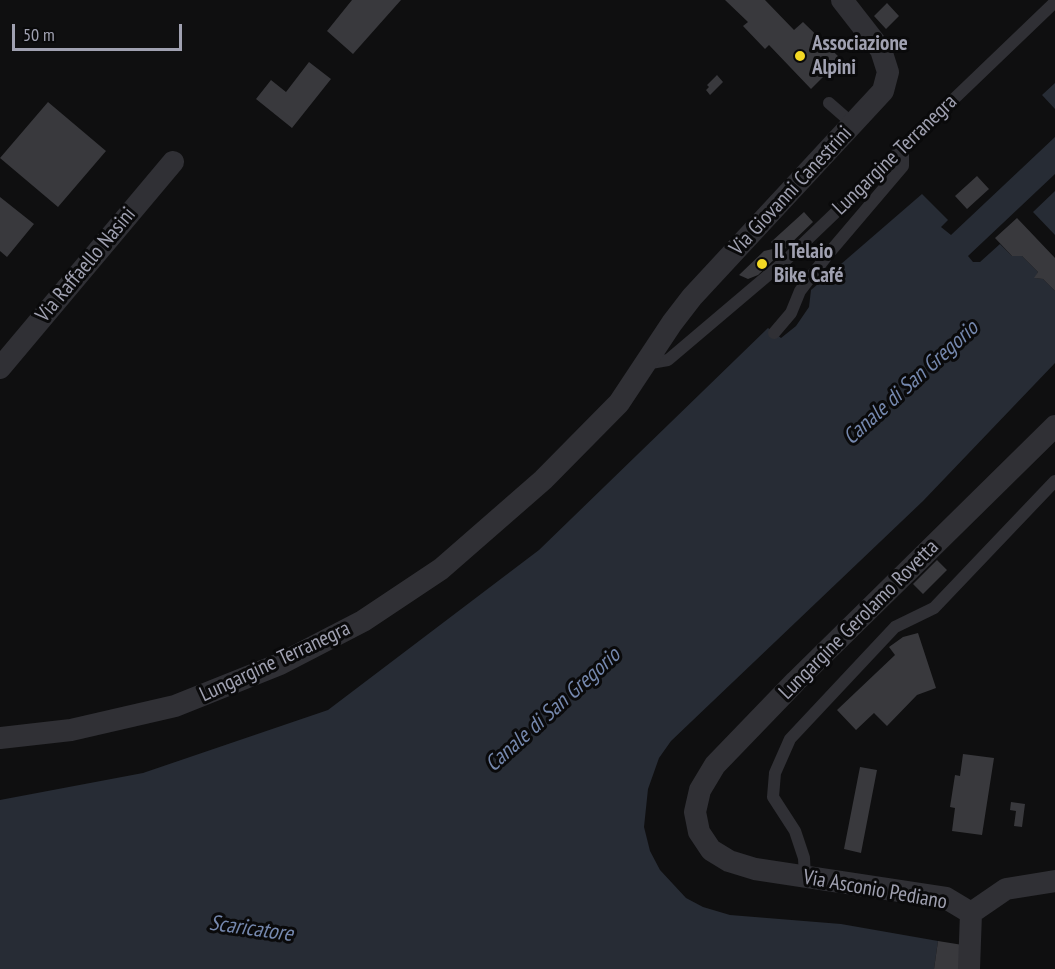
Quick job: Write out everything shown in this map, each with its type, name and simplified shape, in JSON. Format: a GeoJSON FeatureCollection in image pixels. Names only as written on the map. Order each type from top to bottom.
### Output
{"type":"FeatureCollection","features":[{"type":"Feature","properties":{"kind":"street","name":"Via Giovanni Canestrini"},"geometry":{"type":"LineString","coordinates":[[641,370],[692,297],[883,91],[888,72],[880,50],[842,0]]}},
{"type":"Feature","properties":{"kind":"street","name":"Via Raffaello Nasini"},"geometry":{"type":"LineString","coordinates":[[0,368],[173,162]]}},
{"type":"Feature","properties":{"kind":"street","name":"Lungargine Terranegra"},"geometry":{"type":"LineString","coordinates":[[0,738],[71,730],[175,706],[280,664],[363,621],[441,568],[543,480],[619,403],[641,370]]}},
{"type":"Feature","properties":{"kind":"street","name":"Lungargine Gerolamo Rovetta"},"geometry":{"type":"LineString","coordinates":[[699,832],[695,812],[700,790],[715,765],[795,681],[1055,426]]}},
{"type":"Feature","properties":{"kind":"street","name":"Via Asconio Pediano"},"geometry":{"type":"LineString","coordinates":[[699,832],[711,850],[729,861],[755,869],[946,898],[971,913],[1006,889],[1055,881]]}},
{"type":"Feature","properties":{"kind":"street"},"geometry":{"type":"LineString","coordinates":[[970,958],[971,913]]}},
{"type":"Feature","properties":{"kind":"lane","name":"Lungargine Terranegra"},"geometry":{"type":"LineString","coordinates":[[641,370],[668,360],[786,260],[903,144],[1055,2]]}},
{"type":"Feature","properties":{"kind":"lane"},"geometry":{"type":"LineString","coordinates":[[829,103],[853,124]]}},
{"type":"Feature","properties":{"kind":"lane"},"geometry":{"type":"LineString","coordinates":[[774,333],[791,313],[800,291],[829,253],[903,166],[903,144]]}},
{"type":"Feature","properties":{"kind":"lane"},"geometry":{"type":"LineString","coordinates":[[805,877],[804,858],[795,831],[773,797],[775,773],[790,738],[895,627],[934,608],[1055,481]]}},
{"type":"Feature","properties":{"kind":"water"},"geometry":{"type":"Polygon","coordinates":[[[1055,83],[1055,109],[1042,95],[1055,83]]]}},
{"type":"Feature","properties":{"kind":"water"},"geometry":{"type":"Polygon","coordinates":[[[1055,137],[1055,174],[968,256],[973,262],[980,262],[1000,244],[1012,256],[1022,256],[1038,272],[1035,278],[1043,279],[1055,291],[1055,363],[923,501],[671,741],[659,758],[648,789],[644,827],[650,851],[660,870],[686,898],[703,907],[730,915],[841,924],[938,941],[934,969],[0,969],[0,800],[143,773],[328,710],[539,550],[768,328],[781,338],[796,326],[809,307],[811,290],[922,194],[948,220],[941,227],[951,235],[1055,137]]]}},
{"type":"Feature","properties":{"kind":"water"},"geometry":{"type":"Polygon","coordinates":[[[1055,191],[1055,235],[1033,212],[1055,191]]]}},
{"type":"Feature","properties":{"kind":"building"},"geometry":{"type":"Polygon","coordinates":[[[352,0],[401,0],[353,54],[327,31],[352,0]]]}},
{"type":"Feature","properties":{"kind":"building"},"geometry":{"type":"Polygon","coordinates":[[[725,0],[765,0],[794,30],[803,22],[841,59],[811,89],[769,45],[765,49],[743,26],[748,22],[725,0]]]}},
{"type":"Feature","properties":{"kind":"building"},"geometry":{"type":"Polygon","coordinates":[[[887,3],[899,16],[886,29],[874,16],[887,3]]]}},
{"type":"Feature","properties":{"kind":"building"},"geometry":{"type":"Polygon","coordinates":[[[309,62],[331,79],[292,128],[256,99],[271,80],[286,92],[309,62]]]}},
{"type":"Feature","properties":{"kind":"building"},"geometry":{"type":"Polygon","coordinates":[[[717,75],[723,82],[710,95],[706,90],[709,87],[707,85],[717,75]]]}},
{"type":"Feature","properties":{"kind":"building"},"geometry":{"type":"Polygon","coordinates":[[[48,102],[106,151],[58,207],[0,158],[48,102]]]}},
{"type":"Feature","properties":{"kind":"building"},"geometry":{"type":"Polygon","coordinates":[[[977,176],[989,189],[967,209],[955,196],[977,176]]]}},
{"type":"Feature","properties":{"kind":"building"},"geometry":{"type":"Polygon","coordinates":[[[0,197],[34,224],[7,257],[0,251],[0,197]]]}},
{"type":"Feature","properties":{"kind":"building"},"geometry":{"type":"Polygon","coordinates":[[[804,212],[813,222],[758,275],[748,279],[739,275],[764,251],[777,248],[771,242],[804,212]]]}},
{"type":"Feature","properties":{"kind":"building"},"geometry":{"type":"Polygon","coordinates":[[[1017,218],[1055,258],[1055,291],[1043,279],[1034,278],[1038,272],[1022,256],[1012,256],[995,238],[1017,218]]]}},
{"type":"Feature","properties":{"kind":"building"},"geometry":{"type":"Polygon","coordinates":[[[937,560],[947,570],[923,594],[913,584],[937,560]]]}},
{"type":"Feature","properties":{"kind":"building"},"geometry":{"type":"Polygon","coordinates":[[[918,633],[936,688],[917,695],[887,726],[874,713],[856,730],[837,710],[895,655],[889,647],[903,637],[918,633]]]}},
{"type":"Feature","properties":{"kind":"building"},"geometry":{"type":"Polygon","coordinates":[[[963,754],[994,758],[982,835],[952,831],[955,808],[950,807],[955,775],[960,776],[963,754]]]}},
{"type":"Feature","properties":{"kind":"building"},"geometry":{"type":"Polygon","coordinates":[[[860,767],[877,770],[861,853],[844,849],[860,767]]]}},
{"type":"Feature","properties":{"kind":"building"},"geometry":{"type":"Polygon","coordinates":[[[1011,802],[1025,804],[1022,827],[1014,826],[1016,811],[1010,810],[1011,802]]]}},
{"type":"Feature","properties":{"kind":"building"},"geometry":{"type":"Polygon","coordinates":[[[938,941],[969,946],[966,969],[934,969],[938,941]]]}},
{"type":"Feature","properties":{"kind":"place","name":"Associazione Alpini"},"geometry":{"type":"Point","coordinates":[800,56]}},
{"type":"Feature","properties":{"kind":"place","name":"Il Telaio Bike Café"},"geometry":{"type":"Point","coordinates":[762,264]}},
{"type":"Feature","properties":{"kind":"water label","name":"Canale di San Gregorio"},"geometry":{"type":"Point","coordinates":[911,383]}},
{"type":"Feature","properties":{"kind":"water label","name":"Canale di San Gregorio"},"geometry":{"type":"Point","coordinates":[553,710]}},
{"type":"Feature","properties":{"kind":"water label","name":"Scaricatore"},"geometry":{"type":"Point","coordinates":[251,929]}}]}
